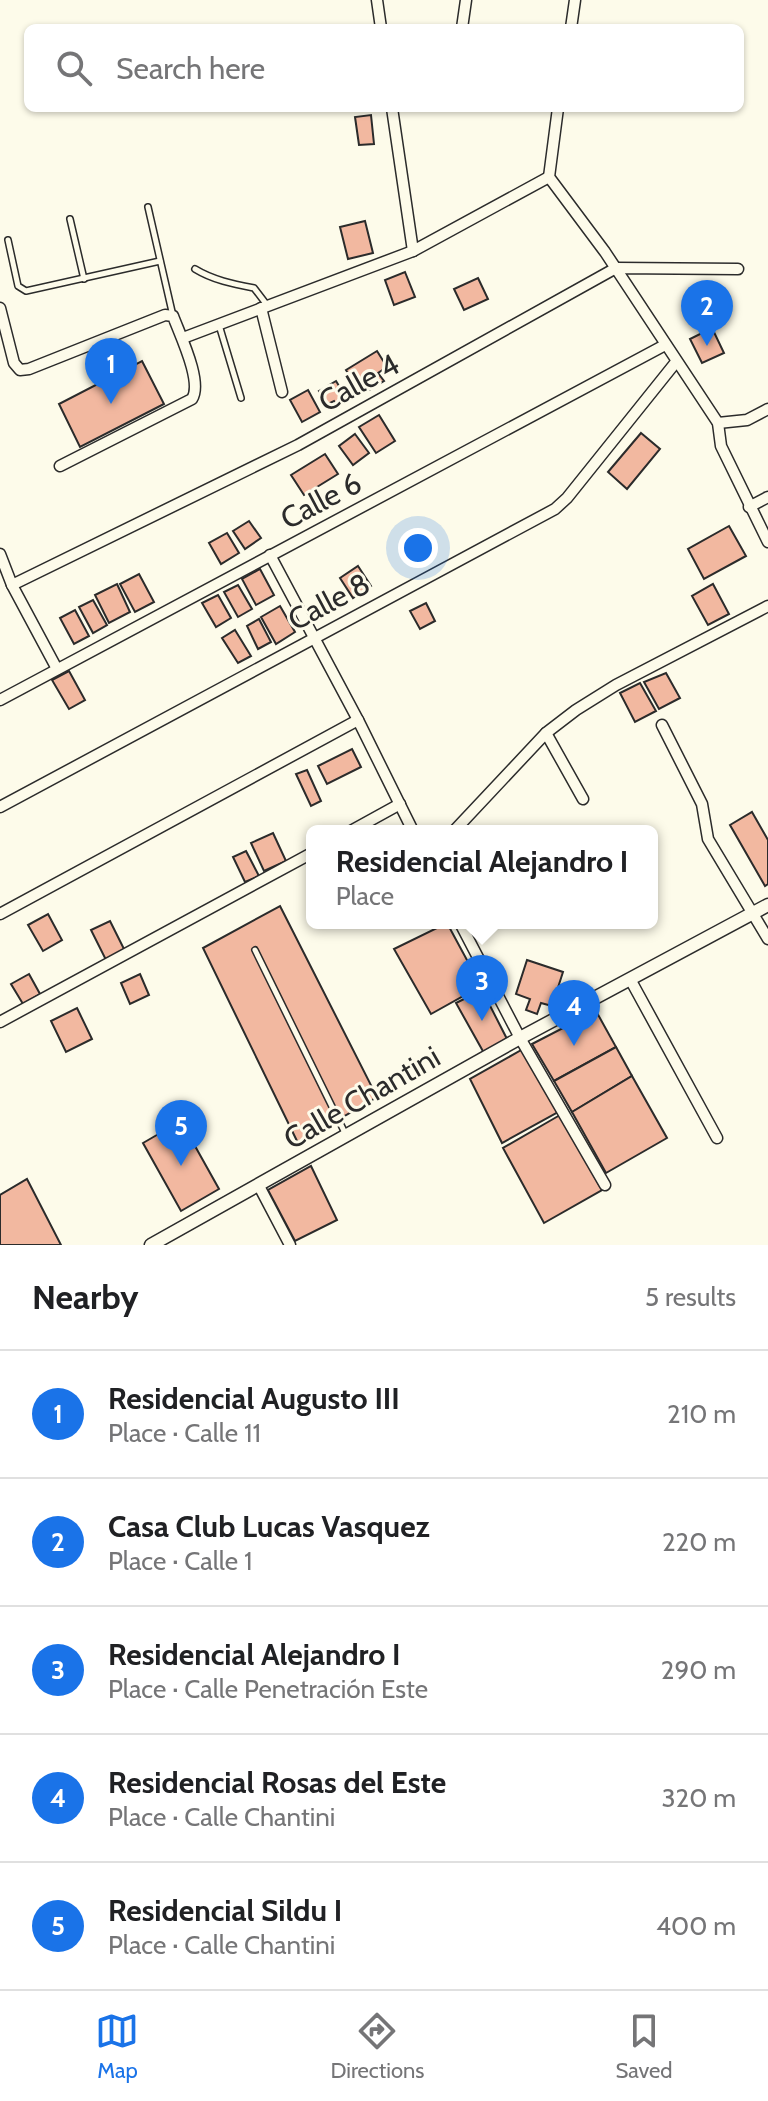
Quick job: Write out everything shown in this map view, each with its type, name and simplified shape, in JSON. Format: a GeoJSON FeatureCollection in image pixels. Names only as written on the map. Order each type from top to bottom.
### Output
{"type":"FeatureCollection","features":[{"type":"Feature","properties":{"kind":"street"},"geometry":{"type":"LineString","coordinates":[[377,0],[380,24]]}},
{"type":"Feature","properties":{"kind":"street"},"geometry":{"type":"LineString","coordinates":[[463,24],[466,0]]}},
{"type":"Feature","properties":{"kind":"street"},"geometry":{"type":"LineString","coordinates":[[572,24],[575,0]]}},
{"type":"Feature","properties":{"kind":"street"},"geometry":{"type":"LineString","coordinates":[[393,112],[413,251]]}},
{"type":"Feature","properties":{"kind":"street"},"geometry":{"type":"LineString","coordinates":[[557,112],[549,177],[616,268],[718,423],[721,446],[768,542]]}},
{"type":"Feature","properties":{"kind":"street"},"geometry":{"type":"LineString","coordinates":[[183,338],[413,251],[549,177]]}},
{"type":"Feature","properties":{"kind":"street","name":"Calle 4"},"geometry":{"type":"LineString","coordinates":[[12,585],[298,445],[616,268],[738,269]]}},
{"type":"Feature","properties":{"kind":"street"},"geometry":{"type":"LineString","coordinates":[[264,307],[282,392]]}},
{"type":"Feature","properties":{"kind":"street"},"geometry":{"type":"LineString","coordinates":[[0,308],[14,363],[20,370],[165,315],[173,316],[183,338],[196,388],[192,399],[60,466]]}},
{"type":"Feature","properties":{"kind":"street","name":"Calle 6"},"geometry":{"type":"LineString","coordinates":[[0,700],[665,345]]}},
{"type":"Feature","properties":{"kind":"street","name":"Calle 8"},"geometry":{"type":"LineString","coordinates":[[0,807],[562,504],[676,362]]}},
{"type":"Feature","properties":{"kind":"street"},"geometry":{"type":"LineString","coordinates":[[718,423],[747,420],[768,409]]}},
{"type":"Feature","properties":{"kind":"street"},"geometry":{"type":"LineString","coordinates":[[749,507],[768,497]]}},
{"type":"Feature","properties":{"kind":"street"},"geometry":{"type":"LineString","coordinates":[[0,554],[12,585],[57,669]]}},
{"type":"Feature","properties":{"kind":"street"},"geometry":{"type":"LineString","coordinates":[[270,555],[410,825]]}},
{"type":"Feature","properties":{"kind":"street"},"geometry":{"type":"LineString","coordinates":[[460,825],[546,733],[576,710],[616,685],[768,606]]}},
{"type":"Feature","properties":{"kind":"street"},"geometry":{"type":"LineString","coordinates":[[0,914],[358,720]]}},
{"type":"Feature","properties":{"kind":"street"},"geometry":{"type":"LineString","coordinates":[[662,725],[702,804],[708,839],[768,939]]}},
{"type":"Feature","properties":{"kind":"street"},"geometry":{"type":"LineString","coordinates":[[546,733],[583,799]]}},
{"type":"Feature","properties":{"kind":"street"},"geometry":{"type":"LineString","coordinates":[[362,825],[400,804]]}},
{"type":"Feature","properties":{"kind":"street"},"geometry":{"type":"LineString","coordinates":[[0,1022],[306,856]]}},
{"type":"Feature","properties":{"kind":"street","name":"Calle Chantini"},"geometry":{"type":"LineString","coordinates":[[151,1245],[520,1038],[768,905]]}},
{"type":"Feature","properties":{"kind":"street"},"geometry":{"type":"LineString","coordinates":[[463,929],[520,1038],[605,1185]]}},
{"type":"Feature","properties":{"kind":"street"},"geometry":{"type":"LineString","coordinates":[[630,979],[717,1138]]}},
{"type":"Feature","properties":{"kind":"street"},"geometry":{"type":"LineString","coordinates":[[259,1186],[290,1245]]}},
{"type":"Feature","properties":{"kind":"lane"},"geometry":{"type":"LineString","coordinates":[[148,207],[173,316]]}},
{"type":"Feature","properties":{"kind":"lane"},"geometry":{"type":"LineString","coordinates":[[70,219],[84,279]]}},
{"type":"Feature","properties":{"kind":"lane"},"geometry":{"type":"LineString","coordinates":[[8,240],[21,289],[26,291],[160,261]]}},
{"type":"Feature","properties":{"kind":"lane"},"geometry":{"type":"LineString","coordinates":[[195,269],[225,282],[254,288],[264,307]]}},
{"type":"Feature","properties":{"kind":"lane"},"geometry":{"type":"LineString","coordinates":[[219,324],[241,398]]}},
{"type":"Feature","properties":{"kind":"lane"},"geometry":{"type":"LineString","coordinates":[[255,950],[347,1137]]}},
{"type":"Feature","properties":{"kind":"building"},"geometry":{"type":"Polygon","coordinates":[[[371,115],[374,144],[359,145],[355,117],[371,115]]]}},
{"type":"Feature","properties":{"kind":"building"},"geometry":{"type":"Polygon","coordinates":[[[365,221],[373,253],[348,259],[340,227],[365,221]]]}},
{"type":"Feature","properties":{"kind":"building"},"geometry":{"type":"Polygon","coordinates":[[[405,272],[415,297],[394,305],[385,280],[405,272]]]}},
{"type":"Feature","properties":{"kind":"building"},"geometry":{"type":"Polygon","coordinates":[[[478,278],[488,299],[464,310],[454,289],[478,278]]]}},
{"type":"Feature","properties":{"kind":"building"},"geometry":{"type":"Polygon","coordinates":[[[712,328],[724,353],[702,363],[690,339],[712,328]]]}},
{"type":"Feature","properties":{"kind":"building"},"geometry":{"type":"Polygon","coordinates":[[[377,351],[387,367],[378,373],[384,381],[366,392],[361,384],[357,387],[346,370],[377,351]]]}},
{"type":"Feature","properties":{"kind":"building"},"geometry":{"type":"Polygon","coordinates":[[[142,361],[164,404],[80,447],[59,404],[142,361]]]}},
{"type":"Feature","properties":{"kind":"building"},"geometry":{"type":"Polygon","coordinates":[[[336,381],[345,396],[337,406],[334,401],[328,404],[319,391],[336,381]]]}},
{"type":"Feature","properties":{"kind":"building"},"geometry":{"type":"Polygon","coordinates":[[[308,390],[320,412],[302,422],[290,400],[308,390]]]}},
{"type":"Feature","properties":{"kind":"building"},"geometry":{"type":"Polygon","coordinates":[[[379,415],[395,441],[376,453],[359,427],[379,415]]]}},
{"type":"Feature","properties":{"kind":"building"},"geometry":{"type":"Polygon","coordinates":[[[641,433],[660,449],[627,489],[608,472],[641,433]]]}},
{"type":"Feature","properties":{"kind":"building"},"geometry":{"type":"Polygon","coordinates":[[[355,434],[369,453],[353,465],[339,446],[355,434]]]}},
{"type":"Feature","properties":{"kind":"building"},"geometry":{"type":"Polygon","coordinates":[[[325,454],[338,474],[304,495],[291,475],[325,454]]]}},
{"type":"Feature","properties":{"kind":"building"},"geometry":{"type":"Polygon","coordinates":[[[249,521],[261,538],[245,549],[233,531],[249,521]]]}},
{"type":"Feature","properties":{"kind":"building"},"geometry":{"type":"Polygon","coordinates":[[[729,526],[746,556],[704,579],[688,549],[729,526]]]}},
{"type":"Feature","properties":{"kind":"building"},"geometry":{"type":"Polygon","coordinates":[[[227,533],[239,553],[221,564],[209,543],[227,533]]]}},
{"type":"Feature","properties":{"kind":"building"},"geometry":{"type":"Polygon","coordinates":[[[358,566],[371,586],[353,598],[340,578],[358,566]]]}},
{"type":"Feature","properties":{"kind":"building"},"geometry":{"type":"Polygon","coordinates":[[[260,569],[274,595],[256,605],[242,579],[260,569]]]}},
{"type":"Feature","properties":{"kind":"building"},"geometry":{"type":"Polygon","coordinates":[[[139,574],[154,602],[135,612],[120,584],[139,574]]]}},
{"type":"Feature","properties":{"kind":"building"},"geometry":{"type":"Polygon","coordinates":[[[117,584],[130,612],[109,623],[95,595],[117,584]]]}},
{"type":"Feature","properties":{"kind":"building"},"geometry":{"type":"Polygon","coordinates":[[[713,584],[729,614],[708,625],[692,596],[713,584]]]}},
{"type":"Feature","properties":{"kind":"building"},"geometry":{"type":"Polygon","coordinates":[[[238,585],[252,609],[238,617],[224,592],[238,585]]]}},
{"type":"Feature","properties":{"kind":"building"},"geometry":{"type":"Polygon","coordinates":[[[218,595],[231,618],[216,627],[202,603],[218,595]]]}},
{"type":"Feature","properties":{"kind":"building"},"geometry":{"type":"Polygon","coordinates":[[[93,600],[107,625],[93,633],[79,607],[93,600]]]}},
{"type":"Feature","properties":{"kind":"building"},"geometry":{"type":"Polygon","coordinates":[[[426,603],[435,621],[420,629],[410,611],[426,603]]]}},
{"type":"Feature","properties":{"kind":"building"},"geometry":{"type":"Polygon","coordinates":[[[280,606],[295,632],[276,644],[261,617],[280,606]]]}},
{"type":"Feature","properties":{"kind":"building"},"geometry":{"type":"Polygon","coordinates":[[[75,610],[89,636],[74,644],[60,618],[75,610]]]}},
{"type":"Feature","properties":{"kind":"building"},"geometry":{"type":"Polygon","coordinates":[[[259,619],[271,642],[258,649],[247,626],[259,619]]]}},
{"type":"Feature","properties":{"kind":"building"},"geometry":{"type":"Polygon","coordinates":[[[235,630],[251,656],[238,663],[222,638],[235,630]]]}},
{"type":"Feature","properties":{"kind":"building"},"geometry":{"type":"Polygon","coordinates":[[[69,671],[85,700],[69,709],[52,680],[69,671]]]}},
{"type":"Feature","properties":{"kind":"building"},"geometry":{"type":"Polygon","coordinates":[[[666,673],[680,698],[659,709],[644,682],[666,673]]]}},
{"type":"Feature","properties":{"kind":"building"},"geometry":{"type":"Polygon","coordinates":[[[640,683],[656,711],[635,722],[620,693],[640,683]]]}},
{"type":"Feature","properties":{"kind":"building"},"geometry":{"type":"Polygon","coordinates":[[[352,749],[361,767],[327,784],[318,766],[352,749]]]}},
{"type":"Feature","properties":{"kind":"building"},"geometry":{"type":"Polygon","coordinates":[[[307,770],[321,801],[311,806],[296,774],[307,770]]]}},
{"type":"Feature","properties":{"kind":"building"},"geometry":{"type":"Polygon","coordinates":[[[752,812],[768,840],[768,884],[765,886],[730,825],[752,812]]]}},
{"type":"Feature","properties":{"kind":"building"},"geometry":{"type":"Polygon","coordinates":[[[273,833],[286,861],[264,871],[251,843],[273,833]]]}},
{"type":"Feature","properties":{"kind":"building"},"geometry":{"type":"Polygon","coordinates":[[[246,851],[259,876],[245,882],[233,857],[246,851]]]}},
{"type":"Feature","properties":{"kind":"building"},"geometry":{"type":"Polygon","coordinates":[[[280,906],[377,1097],[298,1143],[203,948],[280,906]]]}},
{"type":"Feature","properties":{"kind":"building"},"geometry":{"type":"Polygon","coordinates":[[[48,914],[62,940],[43,951],[28,925],[48,914]]]}},
{"type":"Feature","properties":{"kind":"building"},"geometry":{"type":"Polygon","coordinates":[[[110,921],[126,953],[107,962],[91,930],[110,921]]]}},
{"type":"Feature","properties":{"kind":"building"},"geometry":{"type":"Polygon","coordinates":[[[435,929],[450,929],[481,986],[431,1014],[394,949],[435,929]]]}},
{"type":"Feature","properties":{"kind":"building"},"geometry":{"type":"Polygon","coordinates":[[[527,960],[563,972],[552,1006],[541,1003],[537,1014],[526,1010],[530,999],[516,994],[527,960]]]}},
{"type":"Feature","properties":{"kind":"building"},"geometry":{"type":"Polygon","coordinates":[[[29,974],[40,994],[23,1004],[11,984],[29,974]]]}},
{"type":"Feature","properties":{"kind":"building"},"geometry":{"type":"Polygon","coordinates":[[[140,974],[149,995],[130,1004],[121,983],[140,974]]]}},
{"type":"Feature","properties":{"kind":"building"},"geometry":{"type":"Polygon","coordinates":[[[482,990],[507,1039],[484,1053],[456,1003],[482,990]]]}},
{"type":"Feature","properties":{"kind":"building"},"geometry":{"type":"Polygon","coordinates":[[[77,1008],[92,1039],[66,1052],[51,1021],[77,1008]]]}},
{"type":"Feature","properties":{"kind":"building"},"geometry":{"type":"Polygon","coordinates":[[[596,1011],[616,1047],[554,1081],[532,1044],[596,1011]]]}},
{"type":"Feature","properties":{"kind":"building"},"geometry":{"type":"Polygon","coordinates":[[[616,1047],[632,1076],[572,1112],[554,1081],[616,1047]]]}},
{"type":"Feature","properties":{"kind":"building"},"geometry":{"type":"Polygon","coordinates":[[[523,1049],[558,1112],[502,1143],[470,1079],[523,1049]]]}},
{"type":"Feature","properties":{"kind":"building"},"geometry":{"type":"Polygon","coordinates":[[[632,1076],[667,1138],[606,1173],[572,1112],[632,1076]]]}},
{"type":"Feature","properties":{"kind":"building"},"geometry":{"type":"Polygon","coordinates":[[[560,1115],[602,1190],[544,1223],[503,1148],[560,1115]]]}},
{"type":"Feature","properties":{"kind":"building"},"geometry":{"type":"Polygon","coordinates":[[[181,1121],[219,1189],[181,1211],[143,1143],[181,1121]]]}},
{"type":"Feature","properties":{"kind":"building"},"geometry":{"type":"Polygon","coordinates":[[[311,1166],[337,1220],[295,1241],[268,1190],[311,1166]]]}},
{"type":"Feature","properties":{"kind":"building"},"geometry":{"type":"Polygon","coordinates":[[[27,1179],[61,1245],[0,1245],[0,1195],[27,1179]]]}},
{"type":"Feature","properties":{"kind":"place","name":"Casa Club Lucas Vasquez"},"geometry":{"type":"Point","coordinates":[707,346]}},
{"type":"Feature","properties":{"kind":"place","name":"Residencial Augusto III"},"geometry":{"type":"Point","coordinates":[111,404]}},
{"type":"Feature","properties":{"kind":"place","name":"Residencial Alejandro I"},"geometry":{"type":"Point","coordinates":[482,1021]}},
{"type":"Feature","properties":{"kind":"place","name":"Residencial Rosas del Este"},"geometry":{"type":"Point","coordinates":[574,1046]}},
{"type":"Feature","properties":{"kind":"place","name":"Residencial Sildu I"},"geometry":{"type":"Point","coordinates":[181,1166]}}]}
